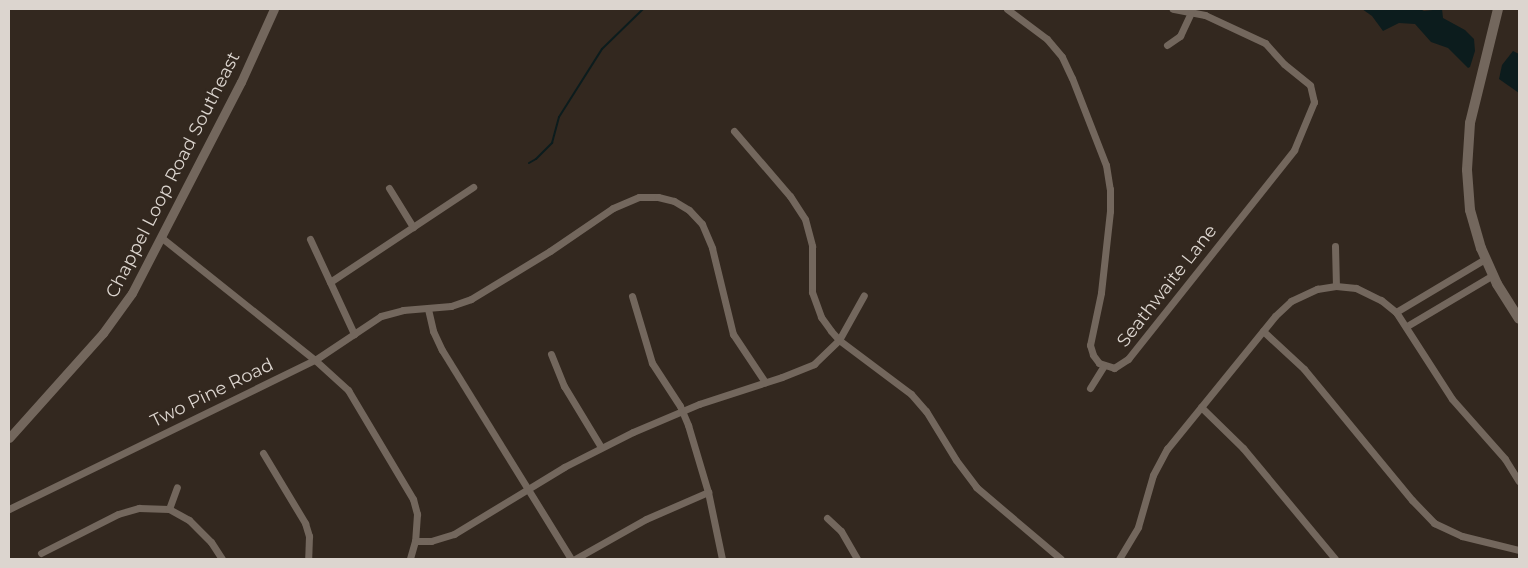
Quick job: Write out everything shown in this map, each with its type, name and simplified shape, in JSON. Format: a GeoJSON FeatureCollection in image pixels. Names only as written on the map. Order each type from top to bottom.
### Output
{"type":"FeatureCollection","features":[{"type":"Feature","properties":{"kind":"main road"},"geometry":{"type":"LineString","coordinates":[[1498,9],[1476,96],[1468,143],[1470,210],[1492,275],[1519,319]]}},
{"type":"Feature","properties":{"kind":"street","name":"Chappel Loop Road Southeast"},"geometry":{"type":"LineString","coordinates":[[9,438],[118,315],[162,238],[241,82],[274,9]]}},
{"type":"Feature","properties":{"kind":"street","name":"Seathwaite Lane"},"geometry":{"type":"LineString","coordinates":[[1007,9],[1047,39],[1062,57],[1072,78],[1108,173],[1111,199],[1103,282],[1090,345],[1096,359],[1104,366],[1114,368],[1128,359],[1294,150],[1313,109],[1314,96],[1310,85],[1284,64],[1266,43],[1205,15],[1173,9]]}},
{"type":"Feature","properties":{"kind":"street"},"geometry":{"type":"LineString","coordinates":[[1167,45],[1180,36],[1191,12]]}},
{"type":"Feature","properties":{"kind":"street"},"geometry":{"type":"LineString","coordinates":[[734,131],[790,196],[805,219],[812,246],[811,284],[814,300],[821,317],[839,340],[872,362],[911,394],[932,419],[969,479],[987,497],[1060,559]]}},
{"type":"Feature","properties":{"kind":"street"},"geometry":{"type":"LineString","coordinates":[[330,282],[473,187]]}},
{"type":"Feature","properties":{"kind":"street"},"geometry":{"type":"LineString","coordinates":[[389,188],[413,227]]}},
{"type":"Feature","properties":{"kind":"street","name":"Two Pine Road"},"geometry":{"type":"LineString","coordinates":[[9,509],[315,360],[389,313],[451,306],[481,294],[550,251],[621,203],[647,196],[665,198],[688,210],[706,231],[733,334],[765,382]]}},
{"type":"Feature","properties":{"kind":"street"},"geometry":{"type":"LineString","coordinates":[[162,238],[315,360],[348,390],[408,487],[417,514],[415,541],[410,559]]}},
{"type":"Feature","properties":{"kind":"street"},"geometry":{"type":"LineString","coordinates":[[310,239],[354,334]]}},
{"type":"Feature","properties":{"kind":"street"},"geometry":{"type":"LineString","coordinates":[[1335,246],[1336,286]]}},
{"type":"Feature","properties":{"kind":"street"},"geometry":{"type":"LineString","coordinates":[[1396,312],[1485,258]]}},
{"type":"Feature","properties":{"kind":"street"},"geometry":{"type":"LineString","coordinates":[[1407,326],[1492,275]]}},
{"type":"Feature","properties":{"kind":"street"},"geometry":{"type":"LineString","coordinates":[[1119,559],[1138,527],[1156,467],[1166,450],[1284,307],[1298,296],[1317,289],[1336,286],[1356,288],[1372,294],[1396,312],[1407,326],[1452,398],[1505,459],[1519,481]]}},
{"type":"Feature","properties":{"kind":"street"},"geometry":{"type":"LineString","coordinates":[[415,541],[431,541],[454,534],[528,488],[601,447],[682,410],[814,364],[839,340],[864,295]]}},
{"type":"Feature","properties":{"kind":"street"},"geometry":{"type":"LineString","coordinates":[[632,296],[652,363],[682,410],[708,492],[722,559]]}},
{"type":"Feature","properties":{"kind":"street"},"geometry":{"type":"LineString","coordinates":[[428,309],[433,331],[442,350],[571,559]]}},
{"type":"Feature","properties":{"kind":"street"},"geometry":{"type":"LineString","coordinates":[[1263,331],[1304,369],[1412,500],[1434,523],[1462,536],[1519,550]]}},
{"type":"Feature","properties":{"kind":"street"},"geometry":{"type":"LineString","coordinates":[[551,354],[568,394],[601,447]]}},
{"type":"Feature","properties":{"kind":"street"},"geometry":{"type":"LineString","coordinates":[[1090,388],[1104,366]]}},
{"type":"Feature","properties":{"kind":"street"},"geometry":{"type":"LineString","coordinates":[[1201,407],[1243,448],[1335,559]]}},
{"type":"Feature","properties":{"kind":"street"},"geometry":{"type":"LineString","coordinates":[[263,453],[305,523],[309,536],[308,559]]}},
{"type":"Feature","properties":{"kind":"street"},"geometry":{"type":"LineString","coordinates":[[169,510],[177,487]]}},
{"type":"Feature","properties":{"kind":"street"},"geometry":{"type":"LineString","coordinates":[[575,559],[646,519],[708,492]]}},
{"type":"Feature","properties":{"kind":"street"},"geometry":{"type":"LineString","coordinates":[[41,553],[118,514],[139,508],[169,510],[189,520],[211,542],[220,559]]}},
{"type":"Feature","properties":{"kind":"street"},"geometry":{"type":"LineString","coordinates":[[827,518],[841,531],[857,559]]}},
{"type":"Feature","properties":{"kind":"shaded area"},"geometry":{"type":"Polygon","coordinates":[[[1362,9],[1420,9],[1424,11],[1442,9],[1443,18],[1465,30],[1474,39],[1475,51],[1470,67],[1468,68],[1448,48],[1431,42],[1415,24],[1399,23],[1383,31],[1372,16],[1362,9]]]}},
{"type":"Feature","properties":{"kind":"shaded area"},"geometry":{"type":"Polygon","coordinates":[[[1513,51],[1519,54],[1519,93],[1499,79],[1502,65],[1513,51]]]}},
{"type":"Feature","properties":{"kind":"waterway"},"geometry":{"type":"LineString","coordinates":[[529,163],[536,159],[552,143],[559,117],[602,49],[643,9]]}}]}
